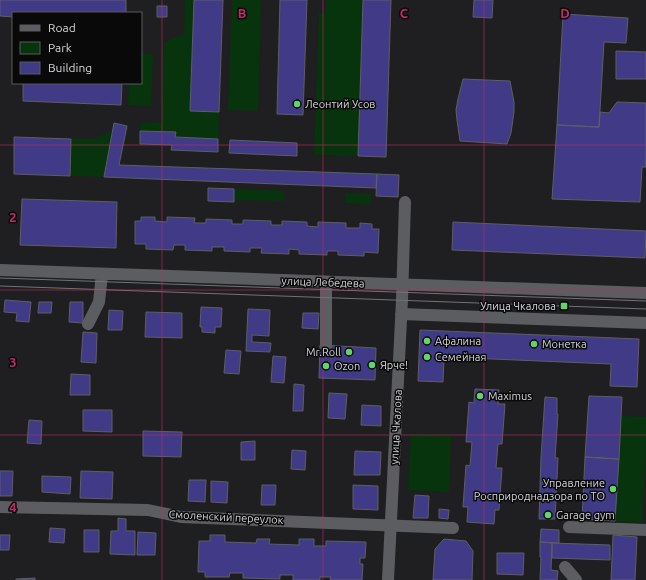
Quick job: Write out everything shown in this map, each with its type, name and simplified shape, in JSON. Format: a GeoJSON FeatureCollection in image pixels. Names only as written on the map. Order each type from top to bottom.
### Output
{"type":"FeatureCollection","features":[{"type":"Feature","properties":{"kind":"street","name":"улица Чкалова"},"geometry":{"type":"LineString","coordinates":[[388,580],[402,314],[405,202]]}},
{"type":"Feature","properties":{"kind":"street","name":"улица Лебедева"},"geometry":{"type":"LineString","coordinates":[[0,270],[646,293]]}},
{"type":"Feature","properties":{"kind":"street"},"geometry":{"type":"LineString","coordinates":[[88,324],[99,302],[102,274]]}},
{"type":"Feature","properties":{"kind":"street"},"geometry":{"type":"LineString","coordinates":[[326,282],[326,346]]}},
{"type":"Feature","properties":{"kind":"street"},"geometry":{"type":"LineString","coordinates":[[402,314],[646,323]]}},
{"type":"Feature","properties":{"kind":"street","name":"Смоленский переулок"},"geometry":{"type":"LineString","coordinates":[[0,507],[148,510],[181,517],[453,528]]}},
{"type":"Feature","properties":{"kind":"street"},"geometry":{"type":"LineString","coordinates":[[569,527],[646,530]]}},
{"type":"Feature","properties":{"kind":"street"},"geometry":{"type":"LineString","coordinates":[[566,567],[576,580]]}},
{"type":"Feature","properties":{"kind":"green space"},"geometry":{"type":"Polygon","coordinates":[[[185,0],[194,0],[190,111],[219,112],[218,139],[175,137],[175,132],[140,131],[141,122],[161,123],[164,42],[184,34],[185,0]]]}},
{"type":"Feature","properties":{"kind":"green space"},"geometry":{"type":"Polygon","coordinates":[[[232,0],[261,0],[258,111],[228,110],[232,0]]]}},
{"type":"Feature","properties":{"kind":"green space"},"geometry":{"type":"Polygon","coordinates":[[[326,0],[363,0],[358,156],[314,155],[319,13],[325,13],[326,0]]]}},
{"type":"Feature","properties":{"kind":"green space"},"geometry":{"type":"Polygon","coordinates":[[[142,53],[153,54],[151,106],[128,105],[129,84],[142,84],[142,53]]]}},
{"type":"Feature","properties":{"kind":"green space"},"geometry":{"type":"Polygon","coordinates":[[[112,131],[104,177],[70,176],[71,139],[93,139],[112,131]]]}},
{"type":"Feature","properties":{"kind":"green space"},"geometry":{"type":"Polygon","coordinates":[[[234,189],[284,191],[284,201],[234,200],[234,189]]]}},
{"type":"Feature","properties":{"kind":"green space"},"geometry":{"type":"Polygon","coordinates":[[[346,193],[371,194],[371,204],[345,203],[346,193]]]}},
{"type":"Feature","properties":{"kind":"green space"},"geometry":{"type":"Polygon","coordinates":[[[621,416],[646,417],[642,522],[615,521],[621,416]]]}},
{"type":"Feature","properties":{"kind":"green space"},"geometry":{"type":"Polygon","coordinates":[[[411,434],[451,436],[449,492],[408,490],[411,434]]]}},
{"type":"Feature","properties":{"kind":"building"},"geometry":{"type":"Polygon","coordinates":[[[0,0],[126,0],[126,12],[12,12],[12,17],[0,16],[0,0]]]}},
{"type":"Feature","properties":{"kind":"building"},"geometry":{"type":"Polygon","coordinates":[[[194,0],[223,0],[219,112],[190,111],[194,0]]]}},
{"type":"Feature","properties":{"kind":"building"},"geometry":{"type":"Polygon","coordinates":[[[280,0],[307,0],[303,115],[277,114],[280,0]]]}},
{"type":"Feature","properties":{"kind":"building"},"geometry":{"type":"Polygon","coordinates":[[[363,0],[391,0],[386,157],[358,156],[363,0]]]}},
{"type":"Feature","properties":{"kind":"building"},"geometry":{"type":"Polygon","coordinates":[[[474,0],[493,0],[492,18],[473,17],[474,0]]]}},
{"type":"Feature","properties":{"kind":"building"},"geometry":{"type":"Polygon","coordinates":[[[157,6],[167,6],[167,17],[157,17],[157,6]]]}},
{"type":"Feature","properties":{"kind":"building"},"geometry":{"type":"Polygon","coordinates":[[[563,14],[628,18],[626,43],[604,42],[599,127],[557,125],[563,14]]]}},
{"type":"Feature","properties":{"kind":"building"},"geometry":{"type":"Polygon","coordinates":[[[616,51],[646,52],[646,79],[616,79],[616,51]]]}},
{"type":"Feature","properties":{"kind":"building"},"geometry":{"type":"Polygon","coordinates":[[[463,79],[510,81],[514,102],[514,112],[511,133],[507,144],[460,141],[456,110],[463,79]]]}},
{"type":"Feature","properties":{"kind":"building"},"geometry":{"type":"Polygon","coordinates":[[[23,84],[122,84],[121,105],[23,101],[23,84]]]}},
{"type":"Feature","properties":{"kind":"building"},"geometry":{"type":"Polygon","coordinates":[[[617,102],[646,103],[646,167],[642,167],[640,202],[552,199],[557,125],[599,127],[600,112],[609,113],[617,102]]]}},
{"type":"Feature","properties":{"kind":"building"},"geometry":{"type":"Polygon","coordinates":[[[114,123],[127,126],[119,165],[377,174],[376,188],[104,177],[114,123]]]}},
{"type":"Feature","properties":{"kind":"building"},"geometry":{"type":"Polygon","coordinates":[[[140,131],[176,132],[175,137],[218,139],[218,152],[171,150],[172,145],[140,144],[140,131]]]}},
{"type":"Feature","properties":{"kind":"building"},"geometry":{"type":"Polygon","coordinates":[[[14,137],[71,139],[70,176],[14,174],[14,137]]]}},
{"type":"Feature","properties":{"kind":"building"},"geometry":{"type":"Polygon","coordinates":[[[230,140],[297,143],[297,156],[229,153],[230,140]]]}},
{"type":"Feature","properties":{"kind":"building"},"geometry":{"type":"Polygon","coordinates":[[[377,174],[399,175],[398,197],[376,196],[377,174]]]}},
{"type":"Feature","properties":{"kind":"building"},"geometry":{"type":"Polygon","coordinates":[[[208,188],[234,189],[234,202],[208,201],[208,188]]]}},
{"type":"Feature","properties":{"kind":"building"},"geometry":{"type":"Polygon","coordinates":[[[22,199],[117,202],[116,248],[20,245],[22,199]]]}},
{"type":"Feature","properties":{"kind":"building"},"geometry":{"type":"Polygon","coordinates":[[[141,217],[155,217],[155,221],[167,222],[167,217],[195,218],[194,223],[206,223],[206,219],[232,220],[232,224],[243,224],[243,220],[271,221],[271,225],[282,225],[282,221],[307,222],[307,226],[318,227],[318,222],[346,223],[346,228],[360,228],[360,223],[372,224],[372,229],[379,229],[378,253],[364,252],[364,256],[338,255],[338,251],[327,251],[327,255],[299,254],[299,250],[289,249],[289,254],[261,253],[262,248],[250,248],[250,252],[224,251],[224,247],[212,247],[212,251],[185,250],[185,245],[174,245],[173,250],[146,249],[146,244],[135,244],[135,221],[141,221],[141,217]]]}},
{"type":"Feature","properties":{"kind":"building"},"geometry":{"type":"Polygon","coordinates":[[[453,222],[646,231],[645,258],[452,250],[453,222]]]}},
{"type":"Feature","properties":{"kind":"building"},"geometry":{"type":"Polygon","coordinates":[[[5,300],[31,302],[29,322],[16,321],[17,313],[4,312],[5,300]]]}},
{"type":"Feature","properties":{"kind":"building"},"geometry":{"type":"Polygon","coordinates":[[[39,302],[52,302],[51,313],[38,313],[39,302]]]}},
{"type":"Feature","properties":{"kind":"building"},"geometry":{"type":"Polygon","coordinates":[[[70,302],[83,302],[83,323],[69,322],[70,302]]]}},
{"type":"Feature","properties":{"kind":"building"},"geometry":{"type":"Polygon","coordinates":[[[201,307],[222,308],[221,327],[215,327],[215,333],[202,332],[202,327],[200,327],[201,307]]]}},
{"type":"Feature","properties":{"kind":"building"},"geometry":{"type":"Polygon","coordinates":[[[248,309],[270,310],[269,336],[252,335],[252,342],[271,343],[270,352],[246,351],[248,309]]]}},
{"type":"Feature","properties":{"kind":"building"},"geometry":{"type":"Polygon","coordinates":[[[109,310],[123,311],[122,330],[108,330],[109,310]]]}},
{"type":"Feature","properties":{"kind":"building"},"geometry":{"type":"Polygon","coordinates":[[[146,312],[182,313],[182,338],[145,337],[146,312]]]}},
{"type":"Feature","properties":{"kind":"building"},"geometry":{"type":"Polygon","coordinates":[[[303,313],[319,313],[318,329],[302,328],[303,313]]]}},
{"type":"Feature","properties":{"kind":"building"},"geometry":{"type":"Polygon","coordinates":[[[420,330],[639,339],[637,387],[610,386],[611,364],[444,357],[443,382],[418,381],[420,330]]]}},
{"type":"Feature","properties":{"kind":"building"},"geometry":{"type":"Polygon","coordinates":[[[83,332],[97,333],[96,363],[81,362],[83,332]]]}},
{"type":"Feature","properties":{"kind":"building"},"geometry":{"type":"Polygon","coordinates":[[[320,345],[376,348],[375,380],[319,378],[320,345]]]}},
{"type":"Feature","properties":{"kind":"building"},"geometry":{"type":"Polygon","coordinates":[[[226,350],[241,351],[239,374],[224,373],[226,350]]]}},
{"type":"Feature","properties":{"kind":"building"},"geometry":{"type":"Polygon","coordinates":[[[273,356],[286,357],[284,383],[271,382],[273,356]]]}},
{"type":"Feature","properties":{"kind":"building"},"geometry":{"type":"Polygon","coordinates":[[[71,374],[90,375],[90,395],[70,395],[71,374]]]}},
{"type":"Feature","properties":{"kind":"building"},"geometry":{"type":"Polygon","coordinates":[[[294,384],[304,385],[303,411],[293,411],[294,384]]]}},
{"type":"Feature","properties":{"kind":"building"},"geometry":{"type":"Polygon","coordinates":[[[475,389],[499,390],[498,404],[505,404],[502,444],[498,444],[496,468],[502,468],[499,510],[495,510],[494,524],[467,522],[468,507],[463,507],[466,465],[470,466],[472,442],[466,442],[469,402],[474,403],[475,389]]]}},
{"type":"Feature","properties":{"kind":"building"},"geometry":{"type":"Polygon","coordinates":[[[329,393],[347,394],[345,419],[328,418],[329,393]]]}},
{"type":"Feature","properties":{"kind":"building"},"geometry":{"type":"Polygon","coordinates":[[[589,396],[622,397],[619,459],[585,457],[589,396]]]}},
{"type":"Feature","properties":{"kind":"building"},"geometry":{"type":"Polygon","coordinates":[[[545,397],[557,398],[558,414],[555,458],[558,458],[555,519],[539,519],[545,397]]]}},
{"type":"Feature","properties":{"kind":"building"},"geometry":{"type":"Polygon","coordinates":[[[362,405],[381,406],[381,426],[361,425],[362,405]]]}},
{"type":"Feature","properties":{"kind":"building"},"geometry":{"type":"Polygon","coordinates":[[[83,410],[112,410],[112,432],[83,431],[83,410]]]}},
{"type":"Feature","properties":{"kind":"building"},"geometry":{"type":"Polygon","coordinates":[[[29,420],[42,421],[41,444],[27,443],[29,420]]]}},
{"type":"Feature","properties":{"kind":"building"},"geometry":{"type":"Polygon","coordinates":[[[143,431],[182,432],[181,457],[143,456],[143,431]]]}},
{"type":"Feature","properties":{"kind":"building"},"geometry":{"type":"Polygon","coordinates":[[[255,441],[255,460],[241,460],[241,442],[255,441]]]}},
{"type":"Feature","properties":{"kind":"building"},"geometry":{"type":"Polygon","coordinates":[[[292,450],[306,451],[305,470],[291,469],[292,450]]]}},
{"type":"Feature","properties":{"kind":"building"},"geometry":{"type":"Polygon","coordinates":[[[355,451],[381,452],[380,475],[354,475],[355,451]]]}},
{"type":"Feature","properties":{"kind":"building"},"geometry":{"type":"Polygon","coordinates":[[[585,457],[619,459],[615,521],[582,519],[585,457]]]}},
{"type":"Feature","properties":{"kind":"building"},"geometry":{"type":"Polygon","coordinates":[[[0,471],[13,471],[12,496],[0,496],[0,471]]]}},
{"type":"Feature","properties":{"kind":"building"},"geometry":{"type":"Polygon","coordinates":[[[81,471],[113,472],[112,499],[80,498],[81,471]]]}},
{"type":"Feature","properties":{"kind":"building"},"geometry":{"type":"Polygon","coordinates":[[[42,476],[71,477],[70,494],[42,492],[42,476]]]}},
{"type":"Feature","properties":{"kind":"building"},"geometry":{"type":"Polygon","coordinates":[[[189,480],[206,480],[205,502],[188,501],[189,480]]]}},
{"type":"Feature","properties":{"kind":"building"},"geometry":{"type":"Polygon","coordinates":[[[211,481],[228,482],[227,503],[211,502],[211,481]]]}},
{"type":"Feature","properties":{"kind":"building"},"geometry":{"type":"Polygon","coordinates":[[[262,485],[276,485],[275,505],[261,505],[262,485]]]}},
{"type":"Feature","properties":{"kind":"building"},"geometry":{"type":"Polygon","coordinates":[[[353,485],[378,486],[378,510],[353,509],[353,485]]]}},
{"type":"Feature","properties":{"kind":"building"},"geometry":{"type":"Polygon","coordinates":[[[415,495],[429,496],[428,518],[413,518],[415,495]]]}},
{"type":"Feature","properties":{"kind":"building"},"geometry":{"type":"Polygon","coordinates":[[[439,509],[449,510],[448,519],[439,518],[439,509]]]}},
{"type":"Feature","properties":{"kind":"building"},"geometry":{"type":"Polygon","coordinates":[[[118,518],[126,519],[126,531],[135,531],[135,555],[110,554],[111,531],[118,531],[118,518]]]}},
{"type":"Feature","properties":{"kind":"building"},"geometry":{"type":"Polygon","coordinates":[[[50,528],[65,529],[64,543],[49,542],[50,528]]]}},
{"type":"Feature","properties":{"kind":"building"},"geometry":{"type":"Polygon","coordinates":[[[541,529],[559,530],[559,543],[540,542],[541,529]]]}},
{"type":"Feature","properties":{"kind":"building"},"geometry":{"type":"Polygon","coordinates":[[[84,530],[99,530],[99,552],[84,552],[84,530]]]}},
{"type":"Feature","properties":{"kind":"building"},"geometry":{"type":"Polygon","coordinates":[[[138,532],[156,533],[155,555],[137,555],[138,532]]]}},
{"type":"Feature","properties":{"kind":"building"},"geometry":{"type":"Polygon","coordinates":[[[0,535],[10,535],[9,550],[0,550],[0,535]]]}},
{"type":"Feature","properties":{"kind":"building"},"geometry":{"type":"Polygon","coordinates":[[[210,535],[225,535],[225,542],[256,543],[257,539],[270,539],[269,544],[299,545],[299,539],[314,539],[314,546],[326,546],[326,541],[366,542],[365,558],[360,558],[360,564],[363,564],[362,580],[330,580],[331,577],[320,577],[320,580],[293,580],[293,575],[280,575],[280,579],[243,578],[243,573],[230,573],[229,577],[205,577],[205,572],[198,572],[199,541],[210,541],[210,535]]]}},
{"type":"Feature","properties":{"kind":"building"},"geometry":{"type":"Polygon","coordinates":[[[613,535],[637,537],[635,580],[611,580],[613,535]]]}},
{"type":"Feature","properties":{"kind":"building"},"geometry":{"type":"Polygon","coordinates":[[[444,539],[466,541],[473,551],[472,580],[433,580],[435,549],[444,539]]]}},
{"type":"Feature","properties":{"kind":"building"},"geometry":{"type":"Polygon","coordinates":[[[540,542],[552,543],[551,570],[558,571],[557,580],[540,580],[540,542]]]}},
{"type":"Feature","properties":{"kind":"building"},"geometry":{"type":"Polygon","coordinates":[[[552,543],[610,545],[610,560],[552,558],[552,543]]]}},
{"type":"Feature","properties":{"kind":"building"},"geometry":{"type":"Polygon","coordinates":[[[497,553],[524,553],[523,575],[497,574],[497,553]]]}},
{"type":"Feature","properties":{"kind":"building"},"geometry":{"type":"Polygon","coordinates":[[[35,578],[35,580],[16,580],[16,579],[35,578]]]}},
{"type":"Feature","properties":{"kind":"tram line"},"geometry":{"type":"LineString","coordinates":[[0,278],[646,301]]}},
{"type":"Feature","properties":{"kind":"tram line"},"geometry":{"type":"LineString","coordinates":[[0,286],[646,309]]}},
{"type":"Feature","properties":{"kind":"place","name":"Леонтий Усов"},"geometry":{"type":"Point","coordinates":[297,104]}},
{"type":"Feature","properties":{"kind":"place","name":"Улица Чкалова"},"geometry":{"type":"Point","coordinates":[564,306]}},
{"type":"Feature","properties":{"kind":"place","name":"Афалина"},"geometry":{"type":"Point","coordinates":[427,341]}},
{"type":"Feature","properties":{"kind":"place","name":"Монетка"},"geometry":{"type":"Point","coordinates":[534,344]}},
{"type":"Feature","properties":{"kind":"place","name":"Mr.Roll"},"geometry":{"type":"Point","coordinates":[349,352]}},
{"type":"Feature","properties":{"kind":"place","name":"Семейная"},"geometry":{"type":"Point","coordinates":[427,357]}},
{"type":"Feature","properties":{"kind":"place","name":"Ярче!"},"geometry":{"type":"Point","coordinates":[372,365]}},
{"type":"Feature","properties":{"kind":"place","name":"Ozon"},"geometry":{"type":"Point","coordinates":[326,366]}},
{"type":"Feature","properties":{"kind":"place","name":"Maximus"},"geometry":{"type":"Point","coordinates":[480,396]}},
{"type":"Feature","properties":{"kind":"place","name":"Управление Росприроднадзора по ТО"},"geometry":{"type":"Point","coordinates":[613,489]}},
{"type":"Feature","properties":{"kind":"place","name":"Garage gym"},"geometry":{"type":"Point","coordinates":[548,515]}}]}
